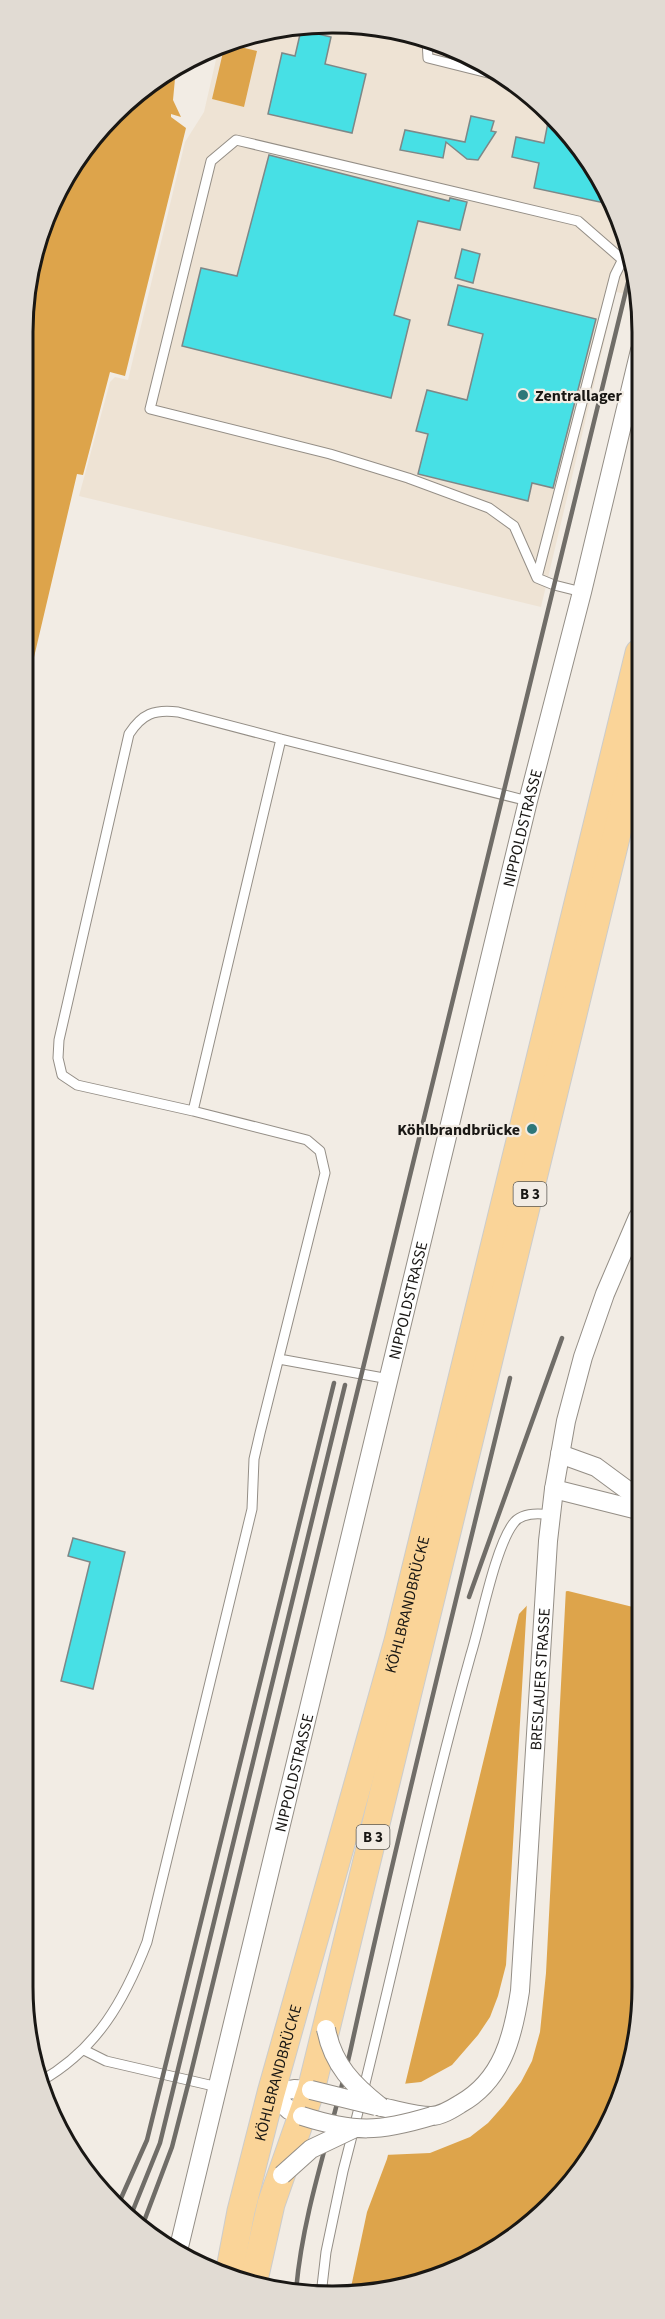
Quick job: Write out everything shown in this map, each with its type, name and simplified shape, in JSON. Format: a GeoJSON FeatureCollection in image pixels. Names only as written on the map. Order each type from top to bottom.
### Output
{"type":"FeatureCollection","features":[{"type":"Feature","properties":{"kind":"main road","name":"KÖHLBRANDBRÜCKE"},"geometry":{"type":"LineString","coordinates":[[230,2268],[241,2211],[271,2093],[398,1641],[632,682]]}},
{"type":"Feature","properties":{"kind":"main road","name":"KÖHLBRANDBRÜCKE"},"geometry":{"type":"LineString","coordinates":[[255,2276],[263,2235],[311,2090],[632,772]]}},
{"type":"Feature","properties":{"kind":"street","name":"NIPPOLDSTRASSE"},"geometry":{"type":"LineString","coordinates":[[180,2244],[528,801],[582,592],[632,383]]}},
{"type":"Feature","properties":{"kind":"street","name":"BRESLAUER STRASSE"},"geometry":{"type":"LineString","coordinates":[[271,2093],[289,2110],[302,2116],[352,2129],[388,2128],[432,2116],[465,2102],[488,2081],[505,2053],[514,2027],[520,1991],[548,1541],[554,1489],[574,1388],[593,1327],[632,1232]]}},
{"type":"Feature","properties":{"kind":"street"},"geometry":{"type":"LineString","coordinates":[[560,1454],[596,1467],[632,1494]]}},
{"type":"Feature","properties":{"kind":"street"},"geometry":{"type":"LineString","coordinates":[[554,1489],[632,1508]]}},
{"type":"Feature","properties":{"kind":"street"},"geometry":{"type":"LineString","coordinates":[[326,2029],[332,2050],[343,2073],[355,2087],[381,2107]]}},
{"type":"Feature","properties":{"kind":"street"},"geometry":{"type":"LineString","coordinates":[[271,2093],[294,2089],[311,2090],[381,2107],[432,2116]]}},
{"type":"Feature","properties":{"kind":"street","name":"BRESLAUER STRASSE"},"geometry":{"type":"LineString","coordinates":[[282,2175],[310,2149],[352,2129]]}},
{"type":"Feature","properties":{"kind":"lane"},"geometry":{"type":"LineString","coordinates":[[427,49],[428,58],[477,70]]}},
{"type":"Feature","properties":{"kind":"lane"},"geometry":{"type":"LineString","coordinates":[[582,592],[537,578],[514,526],[489,508],[408,478],[330,454],[150,409],[211,161],[236,140],[578,221],[623,260]]}},
{"type":"Feature","properties":{"kind":"lane"},"geometry":{"type":"LineString","coordinates":[[537,578],[615,275],[623,262]]}},
{"type":"Feature","properties":{"kind":"lane"},"geometry":{"type":"LineString","coordinates":[[47,2077],[66,2067],[84,2050],[121,2000],[147,1942],[252,1509],[254,1459],[325,1173],[320,1151],[307,1140],[77,1085],[62,1075],[58,1058],[59,1040],[129,734],[138,720],[161,710],[178,712],[528,801]]}},
{"type":"Feature","properties":{"kind":"lane"},"geometry":{"type":"LineString","coordinates":[[193,1111],[281,739]]}},
{"type":"Feature","properties":{"kind":"lane"},"geometry":{"type":"LineString","coordinates":[[279,1359],[389,1379]]}},
{"type":"Feature","properties":{"kind":"lane"},"geometry":{"type":"LineString","coordinates":[[322,2285],[326,2252],[343,2171],[465,1677],[501,1548],[513,1524],[520,1517],[531,1514],[550,1515]]}},
{"type":"Feature","properties":{"kind":"lane"},"geometry":{"type":"LineString","coordinates":[[84,2050],[106,2061],[218,2087]]}},
{"type":"Feature","properties":{"kind":"shaded area"},"geometry":{"type":"Polygon","coordinates":[[[332,33],[372,36],[429,49],[465,64],[499,83],[530,107],[558,135],[582,166],[601,200],[616,236],[629,295],[616,292],[541,607],[79,496],[110,382],[115,377],[128,380],[185,142],[204,112],[217,57],[255,43],[293,36],[332,33]]]}},
{"type":"Feature","properties":{"kind":"shaded area"},"geometry":{"type":"Polygon","coordinates":[[[241,47],[257,51],[244,107],[212,99],[223,54],[241,47]]]}},
{"type":"Feature","properties":{"kind":"shaded area"},"geometry":{"type":"Polygon","coordinates":[[[175,78],[173,100],[181,117],[171,114],[171,117],[186,128],[125,376],[110,372],[83,475],[77,474],[33,661],[33,332],[36,293],[43,255],[64,200],[83,166],[107,135],[135,107],[175,78]]]}},
{"type":"Feature","properties":{"kind":"shaded area"},"geometry":{"type":"Polygon","coordinates":[[[568,1591],[632,1607],[632,1986],[629,2026],[622,2064],[601,2119],[582,2153],[558,2184],[530,2212],[499,2236],[447,2263],[410,2276],[351,2285],[367,2212],[387,2159],[519,1614],[536,1596],[568,1591]]]}},
{"type":"Feature","properties":{"kind":"pier"},"geometry":{"type":"Polygon","coordinates":[[[566,1588],[546,1973],[540,2032],[532,2061],[521,2082],[504,2105],[488,2123],[470,2137],[430,2153],[384,2155],[402,2084],[421,2082],[452,2065],[490,2017],[498,1996],[506,1965],[527,1601],[535,1593],[566,1588]]]}},
{"type":"Feature","properties":{"kind":"building"},"geometry":{"type":"Polygon","coordinates":[[[317,34],[331,37],[325,64],[366,74],[352,133],[268,114],[282,53],[295,56],[300,35],[317,34]]]}},
{"type":"Feature","properties":{"kind":"building"},"geometry":{"type":"Polygon","coordinates":[[[471,116],[494,121],[491,131],[496,132],[478,160],[467,159],[446,142],[443,158],[400,150],[405,130],[465,142],[471,116]]]}},
{"type":"Feature","properties":{"kind":"building"},"geometry":{"type":"Polygon","coordinates":[[[548,125],[582,166],[602,202],[534,188],[539,163],[512,157],[516,137],[544,143],[548,125]]]}},
{"type":"Feature","properties":{"kind":"building"},"geometry":{"type":"Polygon","coordinates":[[[269,155],[449,201],[450,198],[467,202],[460,230],[418,221],[394,315],[410,320],[391,398],[182,346],[201,268],[237,276],[269,155]]]}},
{"type":"Feature","properties":{"kind":"building"},"geometry":{"type":"Polygon","coordinates":[[[462,249],[480,254],[473,283],[455,278],[462,249]]]}},
{"type":"Feature","properties":{"kind":"building","name":"Zentrallager"},"geometry":{"type":"Polygon","coordinates":[[[458,285],[596,319],[553,488],[532,483],[528,501],[418,474],[428,434],[416,431],[427,390],[467,400],[483,334],[448,325],[458,285]]]}},
{"type":"Feature","properties":{"kind":"building"},"geometry":{"type":"Polygon","coordinates":[[[73,1538],[125,1552],[93,1689],[61,1681],[90,1562],[68,1556],[73,1538]]]}},
{"type":"Feature","properties":{"kind":"railway"},"geometry":{"type":"LineString","coordinates":[[145,2220],[172,2147],[189,2081],[628,284]]}},
{"type":"Feature","properties":{"kind":"railway"},"geometry":{"type":"LineString","coordinates":[[469,1597],[562,1338]]}},
{"type":"Feature","properties":{"kind":"railway"},"geometry":{"type":"LineString","coordinates":[[297,2283],[312,2199],[344,2078],[409,1796],[510,1378]]}},
{"type":"Feature","properties":{"kind":"railway"},"geometry":{"type":"LineString","coordinates":[[121,2198],[147,2140],[334,1383]]}},
{"type":"Feature","properties":{"kind":"railway"},"geometry":{"type":"LineString","coordinates":[[133,2210],[160,2143],[345,1385]]}},
{"type":"Feature","properties":{"kind":"place","name":"Zentrallager"},"geometry":{"type":"Point","coordinates":[523,395]}},
{"type":"Feature","properties":{"kind":"place","name":"Köhlbrandbrücke"},"geometry":{"type":"Point","coordinates":[532,1129]}}]}
